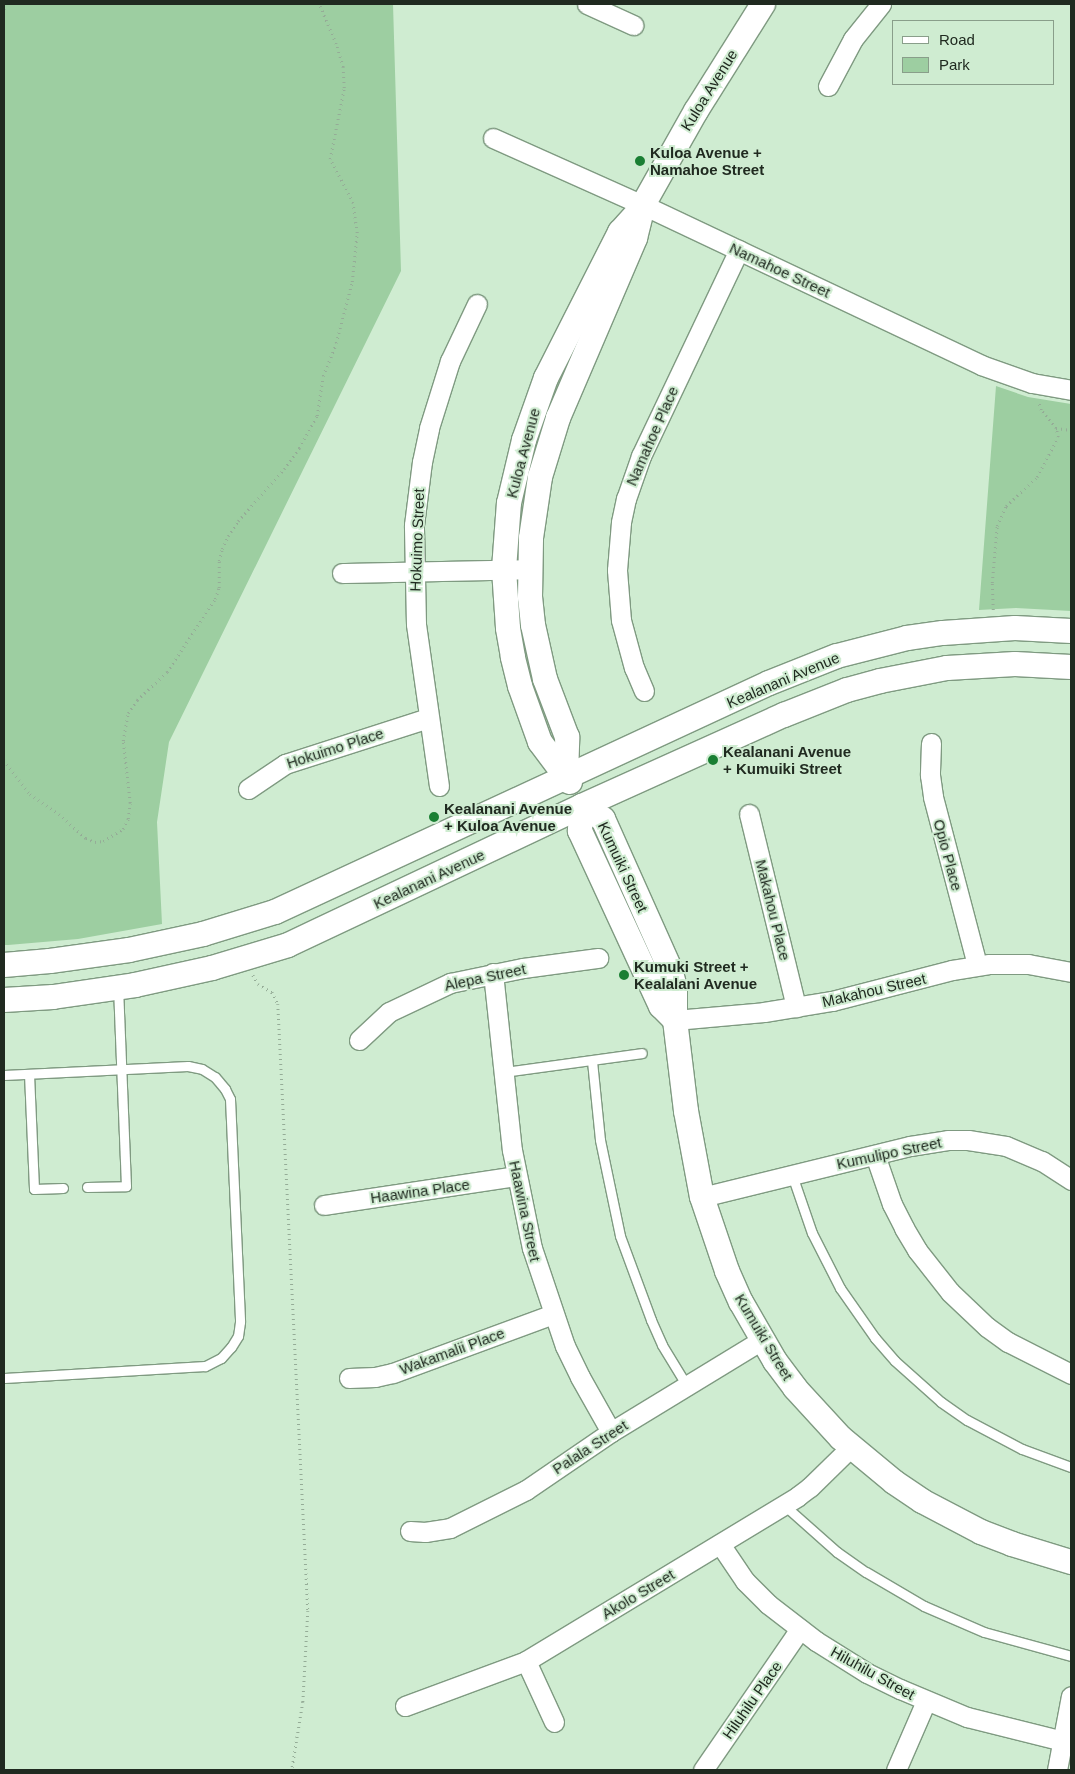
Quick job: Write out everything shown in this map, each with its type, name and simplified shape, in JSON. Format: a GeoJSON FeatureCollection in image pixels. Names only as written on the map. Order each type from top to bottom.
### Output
{"type":"FeatureCollection","features":[{"type":"Feature","properties":{"kind":"street"},"geometry":{"type":"LineString","coordinates":[[587,4],[633,25]]}},
{"type":"Feature","properties":{"kind":"street","name":"Kuloa Avenue"},"geometry":{"type":"LineString","coordinates":[[582,806],[566,776],[540,742],[520,686],[508,628],[504,569],[510,495],[517,463],[534,408],[562,346],[620,232],[643,205],[696,111],[763,4]]}},
{"type":"Feature","properties":{"kind":"street"},"geometry":{"type":"LineString","coordinates":[[828,86],[853,39],[881,4]]}},
{"type":"Feature","properties":{"kind":"street","name":"Namahoe Street"},"geometry":{"type":"LineString","coordinates":[[493,138],[643,205],[981,365],[1032,383],[1071,390]]}},
{"type":"Feature","properties":{"kind":"street","name":"Kuloa Avenue"},"geometry":{"type":"LineString","coordinates":[[566,776],[567,737],[553,706],[538,652],[533,624],[529,569],[534,507],[548,447],[635,238],[643,205]]}},
{"type":"Feature","properties":{"kind":"street","name":"Namahoe Place"},"geometry":{"type":"LineString","coordinates":[[644,691],[634,668],[621,620],[617,570],[621,522],[626,499],[641,456],[738,250]]}},
{"type":"Feature","properties":{"kind":"street","name":"Hokuimo Street"},"geometry":{"type":"LineString","coordinates":[[439,786],[416,624],[414,570],[417,493],[429,428],[450,361],[477,304]]}},
{"type":"Feature","properties":{"kind":"street"},"geometry":{"type":"LineString","coordinates":[[342,574],[414,570],[529,569]]}},
{"type":"Feature","properties":{"kind":"street","name":"Kealanani Avenue"},"geometry":{"type":"LineString","coordinates":[[4,965],[50,962],[129,950],[203,934],[275,912],[769,683],[837,656],[907,638],[994,629],[1071,631]]}},
{"type":"Feature","properties":{"kind":"street","name":"Kealanani Avenue"},"geometry":{"type":"LineString","coordinates":[[4,1000],[53,997],[174,978],[288,945],[582,806],[792,712],[856,688],[947,668],[1015,664],[1071,667]]}},
{"type":"Feature","properties":{"kind":"street","name":"Hokuimo Place"},"geometry":{"type":"LineString","coordinates":[[248,789],[285,764],[428,718]]}},
{"type":"Feature","properties":{"kind":"street","name":"Opio Place"},"geometry":{"type":"LineString","coordinates":[[931,743],[933,796],[976,965]]}},
{"type":"Feature","properties":{"kind":"street","name":"Kumuiki Street"},"geometry":{"type":"LineString","coordinates":[[582,806],[603,819],[670,969],[675,988],[675,1020],[686,1111],[702,1197],[727,1271],[762,1340],[795,1388],[851,1446],[894,1482],[952,1518],[1012,1544],[1071,1562]]}},
{"type":"Feature","properties":{"kind":"street","name":"Makahou Place"},"geometry":{"type":"LineString","coordinates":[[749,814],[796,1007]]}},
{"type":"Feature","properties":{"kind":"street","name":"Alepa Street"},"geometry":{"type":"LineString","coordinates":[[359,1040],[389,1012],[436,988],[464,979],[493,973],[598,958]]}},
{"type":"Feature","properties":{"kind":"street","name":"Makahou Street"},"geometry":{"type":"LineString","coordinates":[[675,1020],[796,1007],[832,1001],[976,965],[1028,964],[1071,972]]}},
{"type":"Feature","properties":{"kind":"street","name":"Haawina Street"},"geometry":{"type":"LineString","coordinates":[[493,973],[516,1176],[532,1248],[553,1314],[580,1377],[611,1432]]}},
{"type":"Feature","properties":{"kind":"street","name":"Kumulipo Street"},"geometry":{"type":"LineString","coordinates":[[702,1197],[929,1142],[948,1140],[987,1142],[1024,1152],[1059,1170],[1071,1180]]}},
{"type":"Feature","properties":{"kind":"street"},"geometry":{"type":"LineString","coordinates":[[875,1155],[892,1204],[904,1228],[917,1250],[950,1292],[987,1327],[1008,1342],[1071,1374]]}},
{"type":"Feature","properties":{"kind":"street","name":"Haawina Place"},"geometry":{"type":"LineString","coordinates":[[324,1205],[516,1176]]}},
{"type":"Feature","properties":{"kind":"street","name":"Wakamalii Place"},"geometry":{"type":"LineString","coordinates":[[348,1378],[375,1377],[393,1373],[553,1314]]}},
{"type":"Feature","properties":{"kind":"street","name":"Palala Street"},"geometry":{"type":"LineString","coordinates":[[410,1531],[440,1530],[460,1524],[526,1490],[611,1432],[762,1340]]}},
{"type":"Feature","properties":{"kind":"street","name":"Akolo Street"},"geometry":{"type":"LineString","coordinates":[[405,1706],[526,1661],[784,1505],[810,1487],[851,1446]]}},
{"type":"Feature","properties":{"kind":"street","name":"Hiluhilu Street"},"geometry":{"type":"LineString","coordinates":[[720,1544],[737,1571],[756,1593],[800,1629],[867,1672],[926,1701],[967,1717],[1063,1741]]}},
{"type":"Feature","properties":{"kind":"street","name":"Hiluhilu Place"},"geometry":{"type":"LineString","coordinates":[[703,1770],[800,1629]]}},
{"type":"Feature","properties":{"kind":"street"},"geometry":{"type":"LineString","coordinates":[[526,1661],[554,1722]]}},
{"type":"Feature","properties":{"kind":"street"},"geometry":{"type":"LineString","coordinates":[[1057,1770],[1071,1696]]}},
{"type":"Feature","properties":{"kind":"street"},"geometry":{"type":"LineString","coordinates":[[896,1770],[926,1701]]}},
{"type":"Feature","properties":{"kind":"lane"},"geometry":{"type":"LineString","coordinates":[[87,1187],[126,1186],[118,987]]}},
{"type":"Feature","properties":{"kind":"lane"},"geometry":{"type":"LineString","coordinates":[[504,1072],[642,1053]]}},
{"type":"Feature","properties":{"kind":"lane"},"geometry":{"type":"LineString","coordinates":[[592,1061],[601,1148],[620,1236],[650,1320],[662,1345],[687,1386]]}},
{"type":"Feature","properties":{"kind":"lane"},"geometry":{"type":"LineString","coordinates":[[4,1075],[188,1066],[202,1069],[215,1077],[230,1099],[239,1302],[238,1336],[221,1358],[205,1366],[4,1378]]}},
{"type":"Feature","properties":{"kind":"lane"},"geometry":{"type":"LineString","coordinates":[[29,1074],[34,1189],[63,1188]]}},
{"type":"Feature","properties":{"kind":"lane"},"geometry":{"type":"LineString","coordinates":[[792,1175],[812,1233],[840,1288],[875,1338],[895,1361],[929,1392],[967,1420],[1022,1449],[1071,1467]]}},
{"type":"Feature","properties":{"kind":"lane"},"geometry":{"type":"LineString","coordinates":[[784,1505],[817,1535],[866,1572],[924,1606],[984,1632],[1071,1656]]}},
{"type":"Feature","properties":{"kind":"path"},"geometry":{"type":"LineString","coordinates":[[4,9],[6,4]]}},
{"type":"Feature","properties":{"kind":"path"},"geometry":{"type":"LineString","coordinates":[[4,760],[30,794],[59,814],[86,838],[94,842],[103,841],[122,829],[128,819],[130,803],[123,741],[128,712],[137,700],[167,672],[216,599],[220,555],[228,536],[238,521],[284,469],[299,448],[317,416],[323,376],[336,343],[352,282],[357,233],[353,203],[332,168],[330,159],[344,88],[342,67],[336,44],[319,4]]}},
{"type":"Feature","properties":{"kind":"path"},"geometry":{"type":"LineString","coordinates":[[994,629],[992,583],[997,526],[1006,506],[1037,477],[1058,437],[1056,428],[1041,410],[1032,383]]}},
{"type":"Feature","properties":{"kind":"path"},"geometry":{"type":"LineString","coordinates":[[1056,428],[1071,430]]}},
{"type":"Feature","properties":{"kind":"path"},"geometry":{"type":"LineString","coordinates":[[248,958],[255,981],[272,992],[278,1004],[308,1611],[303,1702],[292,1770]]}},
{"type":"Feature","properties":{"kind":"green space"},"geometry":{"type":"Polygon","coordinates":[[[4,4],[393,4],[401,271],[169,742],[157,822],[162,924],[78,939],[8,945],[4,945],[4,4]]]}},
{"type":"Feature","properties":{"kind":"green space"},"geometry":{"type":"Polygon","coordinates":[[[996,386],[1028,397],[1071,404],[1071,611],[1016,608],[979,610],[996,386]]]}},
{"type":"Feature","properties":{"kind":"place","name":"Kuloa Avenue + Namahoe Street"},"geometry":{"type":"Point","coordinates":[640,161]}},
{"type":"Feature","properties":{"kind":"place","name":"Kealanani Avenue + Kumuiki Street"},"geometry":{"type":"Point","coordinates":[713,760]}},
{"type":"Feature","properties":{"kind":"place","name":"Kealanani Avenue + Kuloa Avenue"},"geometry":{"type":"Point","coordinates":[434,817]}},
{"type":"Feature","properties":{"kind":"place","name":"Kumuki Street + Kealalani Avenue"},"geometry":{"type":"Point","coordinates":[624,975]}}]}
